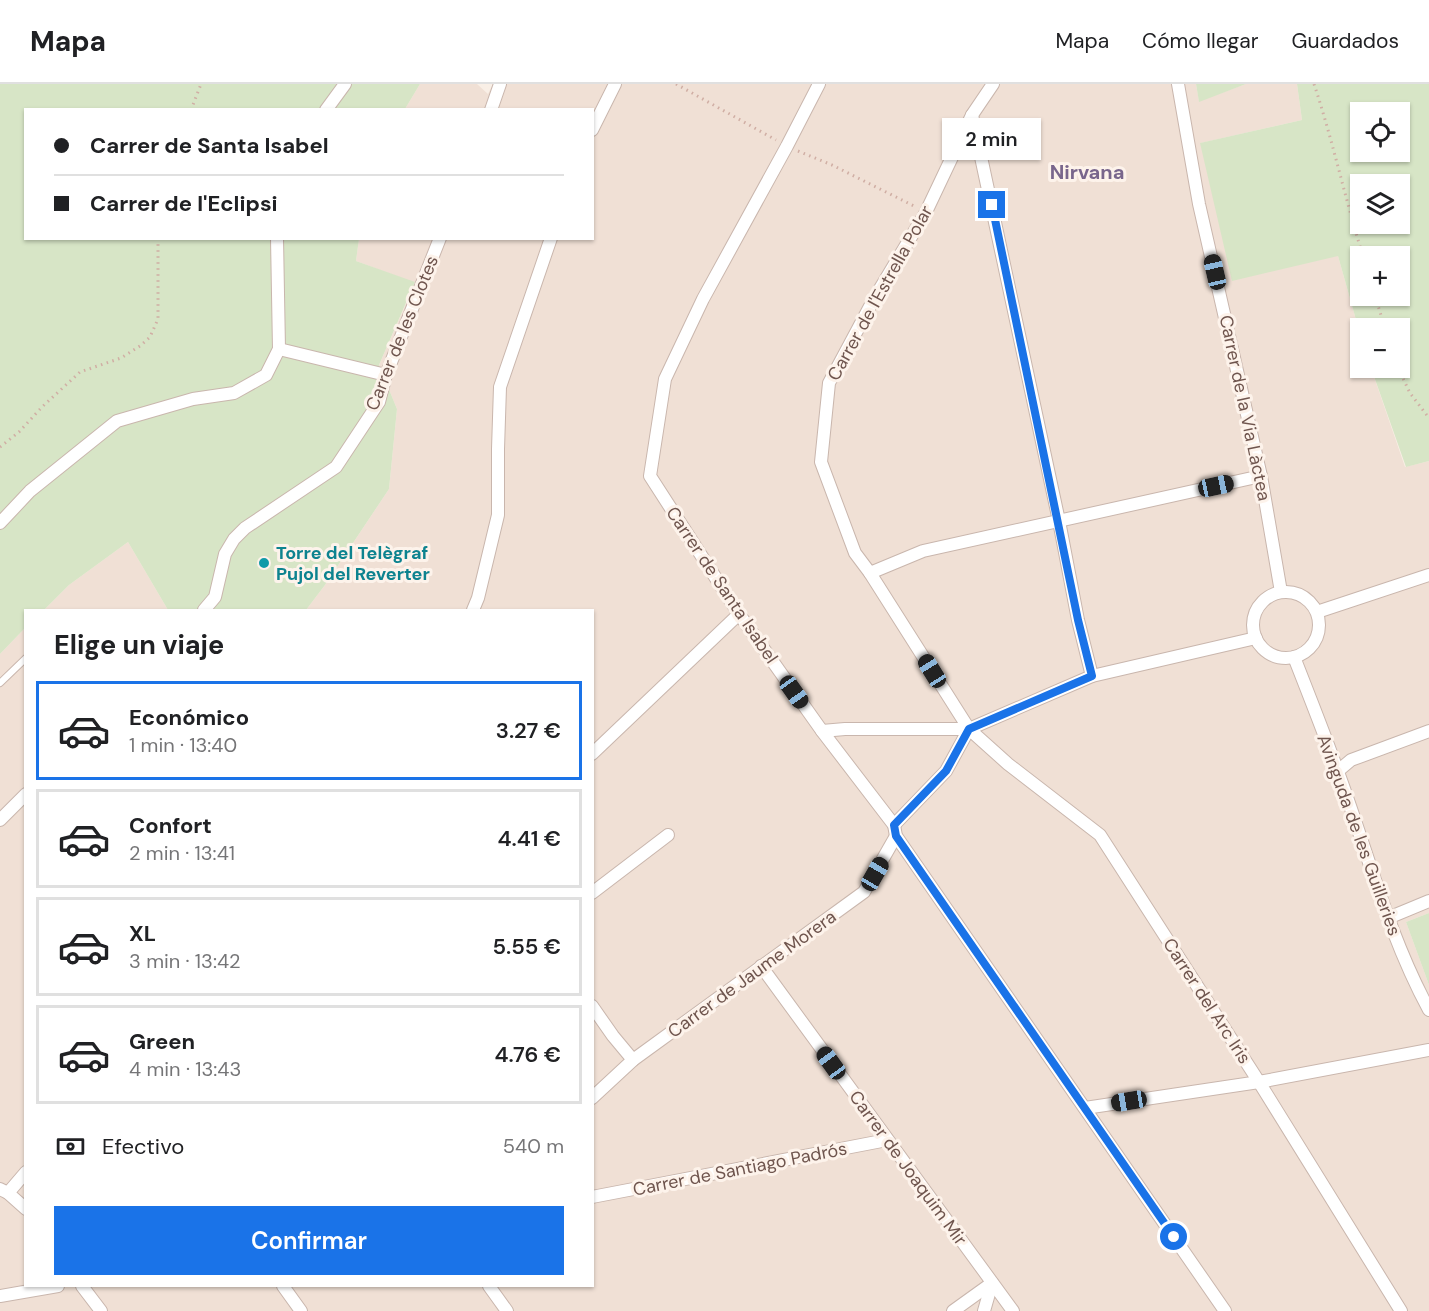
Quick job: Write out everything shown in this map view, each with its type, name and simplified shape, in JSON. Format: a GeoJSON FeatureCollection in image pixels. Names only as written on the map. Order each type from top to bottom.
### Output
{"type":"FeatureCollection","features":[{"type":"Feature","properties":{"kind":"street"},"geometry":{"type":"LineString","coordinates":[[327,108],[345,84]]}},
{"type":"Feature","properties":{"kind":"street"},"geometry":{"type":"LineString","coordinates":[[491,108],[500,84]]}},
{"type":"Feature","properties":{"kind":"street"},"geometry":{"type":"LineString","coordinates":[[594,126],[615,84]]}},
{"type":"Feature","properties":{"kind":"street","name":"Carrer de Santa Isabel"},"geometry":{"type":"LineString","coordinates":[[819,84],[702,299],[665,379],[650,476],[739,614],[895,830],[1225,1311]]}},
{"type":"Feature","properties":{"kind":"street","name":"Carrer de l'Estrella Polar"},"geometry":{"type":"LineString","coordinates":[[969,729],[855,553],[821,462],[829,383],[875,297],[926,212],[972,115],[993,84]]}},
{"type":"Feature","properties":{"kind":"street","name":"Carrer de la Via Làctea"},"geometry":{"type":"LineString","coordinates":[[1178,84],[1199,204],[1261,476],[1281,592]]}},
{"type":"Feature","properties":{"kind":"street"},"geometry":{"type":"LineString","coordinates":[[972,115],[1078,620],[1092,676]]}},
{"type":"Feature","properties":{"kind":"street"},"geometry":{"type":"LineString","coordinates":[[0,523],[30,491],[117,421],[193,399],[234,393],[266,375],[279,349],[277,240]]}},
{"type":"Feature","properties":{"kind":"street","name":"Carrer de les Clotes"},"geometry":{"type":"LineString","coordinates":[[205,609],[215,597],[225,554],[234,539],[245,528],[336,467],[379,402],[386,375],[439,240]]}},
{"type":"Feature","properties":{"kind":"street"},"geometry":{"type":"LineString","coordinates":[[473,609],[498,515],[500,387],[550,240]]}},
{"type":"Feature","properties":{"kind":"street"},"geometry":{"type":"LineString","coordinates":[[279,349],[386,375]]}},
{"type":"Feature","properties":{"kind":"street"},"geometry":{"type":"LineString","coordinates":[[870,573],[922,551],[1261,476]]}},
{"type":"Feature","properties":{"kind":"street"},"geometry":{"type":"LineString","coordinates":[[1317,612],[1429,575]]}},
{"type":"Feature","properties":{"kind":"street"},"geometry":{"type":"LineString","coordinates":[[1281,592],[1293,592],[1304,596],[1317,612],[1318,634],[1314,643],[1306,651],[1294,657],[1275,656],[1262,647],[1256,638],[1253,628],[1254,619],[1258,607],[1269,596],[1281,592]]}},
{"type":"Feature","properties":{"kind":"street"},"geometry":{"type":"LineString","coordinates":[[594,752],[739,614]]}},
{"type":"Feature","properties":{"kind":"street"},"geometry":{"type":"LineString","coordinates":[[822,731],[969,729],[1092,676],[1256,638]]}},
{"type":"Feature","properties":{"kind":"street","name":"Avinguda de les Guilleries"},"geometry":{"type":"LineString","coordinates":[[1294,657],[1338,771],[1388,918],[1412,979],[1429,1010]]}},
{"type":"Feature","properties":{"kind":"street","name":"Carrer de Jaume Morera"},"geometry":{"type":"LineString","coordinates":[[594,1096],[633,1060],[864,892],[895,830],[946,771],[969,729]]}},
{"type":"Feature","properties":{"kind":"street","name":"Carrer del Arc Iris"},"geometry":{"type":"LineString","coordinates":[[969,729],[1008,764],[1100,835],[1259,1082],[1401,1311]]}},
{"type":"Feature","properties":{"kind":"street"},"geometry":{"type":"LineString","coordinates":[[1338,771],[1351,759],[1429,731]]}},
{"type":"Feature","properties":{"kind":"street"},"geometry":{"type":"LineString","coordinates":[[0,820],[24,796]]}},
{"type":"Feature","properties":{"kind":"street"},"geometry":{"type":"LineString","coordinates":[[594,891],[668,835]]}},
{"type":"Feature","properties":{"kind":"street"},"geometry":{"type":"LineString","coordinates":[[1388,918],[1429,901]]}},
{"type":"Feature","properties":{"kind":"street","name":"Carrer de Joaquim Mir"},"geometry":{"type":"LineString","coordinates":[[761,966],[1012,1311]]}},
{"type":"Feature","properties":{"kind":"street"},"geometry":{"type":"LineString","coordinates":[[594,1009],[633,1060]]}},
{"type":"Feature","properties":{"kind":"street"},"geometry":{"type":"LineString","coordinates":[[1085,1108],[1259,1082],[1429,1050]]}},
{"type":"Feature","properties":{"kind":"street","name":"Carrer de Santiago Padrós"},"geometry":{"type":"LineString","coordinates":[[594,1197],[887,1140]]}},
{"type":"Feature","properties":{"kind":"street"},"geometry":{"type":"LineString","coordinates":[[24,1174],[4,1191],[24,1207]]}},
{"type":"Feature","properties":{"kind":"street"},"geometry":{"type":"LineString","coordinates":[[953,1311],[992,1283]]}},
{"type":"Feature","properties":{"kind":"street"},"geometry":{"type":"LineString","coordinates":[[984,1311],[992,1283]]}},
{"type":"Feature","properties":{"kind":"street"},"geometry":{"type":"LineString","coordinates":[[0,1296],[52,1287]]}},
{"type":"Feature","properties":{"kind":"street"},"geometry":{"type":"LineString","coordinates":[[83,1287],[101,1311]]}},
{"type":"Feature","properties":{"kind":"street"},"geometry":{"type":"LineString","coordinates":[[284,1287],[301,1311]]}},
{"type":"Feature","properties":{"kind":"street"},"geometry":{"type":"LineString","coordinates":[[490,1287],[507,1311]]}},
{"type":"Feature","properties":{"kind":"lane"},"geometry":{"type":"LineString","coordinates":[[0,683],[24,660]]}},
{"type":"Feature","properties":{"kind":"path"},"geometry":{"type":"LineString","coordinates":[[192,108],[201,84]]}},
{"type":"Feature","properties":{"kind":"path"},"geometry":{"type":"LineString","coordinates":[[1314,84],[1360,246]]}},
{"type":"Feature","properties":{"kind":"path"},"geometry":{"type":"LineString","coordinates":[[0,447],[19,432],[80,372],[121,357],[150,337],[158,319],[158,240]]}},
{"type":"Feature","properties":{"kind":"path"},"geometry":{"type":"LineString","coordinates":[[1403,378],[1410,393],[1429,418]]}},
{"type":"Feature","properties":{"kind":"shaded area"},"geometry":{"type":"Polygon","coordinates":[[[420,84],[477,84],[488,94],[493,84],[1196,84],[1199,101],[1246,84],[1297,84],[1302,120],[1201,143],[1338,256],[1350,306],[1352,306],[1355,318],[1350,318],[1350,378],[1374,378],[1405,467],[1429,461],[1429,913],[1406,922],[1429,985],[1429,1311],[0,1311],[0,654],[24,629],[24,1287],[594,1287],[594,609],[307,609],[389,489],[397,409],[379,365],[415,283],[356,261],[359,240],[594,240],[594,108],[406,108],[420,84]]]}},
{"type":"Feature","properties":{"kind":"shaded area"},"geometry":{"type":"Polygon","coordinates":[[[128,542],[167,609],[45,609],[69,585],[128,542]]]}},
{"type":"Feature","properties":{"kind":"green space"},"geometry":{"type":"Polygon","coordinates":[[[0,84],[420,84],[406,108],[24,108],[24,240],[359,240],[356,261],[415,282],[379,365],[397,409],[389,489],[307,609],[167,609],[128,542],[69,585],[45,609],[24,609],[24,629],[0,654],[0,84]]]}},
{"type":"Feature","properties":{"kind":"green space"},"geometry":{"type":"Polygon","coordinates":[[[1196,84],[1246,84],[1199,102],[1196,84]]]}},
{"type":"Feature","properties":{"kind":"green space"},"geometry":{"type":"Polygon","coordinates":[[[1297,84],[1429,84],[1429,461],[1406,467],[1375,378],[1410,378],[1410,318],[1355,318],[1352,306],[1410,306],[1410,246],[1350,246],[1350,299],[1338,256],[1232,281],[1200,143],[1302,120],[1297,84]]]}},
{"type":"Feature","properties":{"kind":"green space"},"geometry":{"type":"Polygon","coordinates":[[[1429,913],[1429,985],[1406,922],[1429,913]]]}},
{"type":"Feature","properties":{"kind":"place","name":"Torre del Telègraf Pujol del Reverter"},"geometry":{"type":"Point","coordinates":[264,563]}},
{"type":"Feature","properties":{"kind":"district","name":"Nirvana"},"geometry":{"type":"Point","coordinates":[1087,172]}},
{"type":"Feature","properties":{"kind":"route"},"geometry":{"type":"LineString","coordinates":[[992,205],[1078,620],[1092,676],[969,729],[946,771],[894,825],[896,836],[1174,1237]]}}]}
